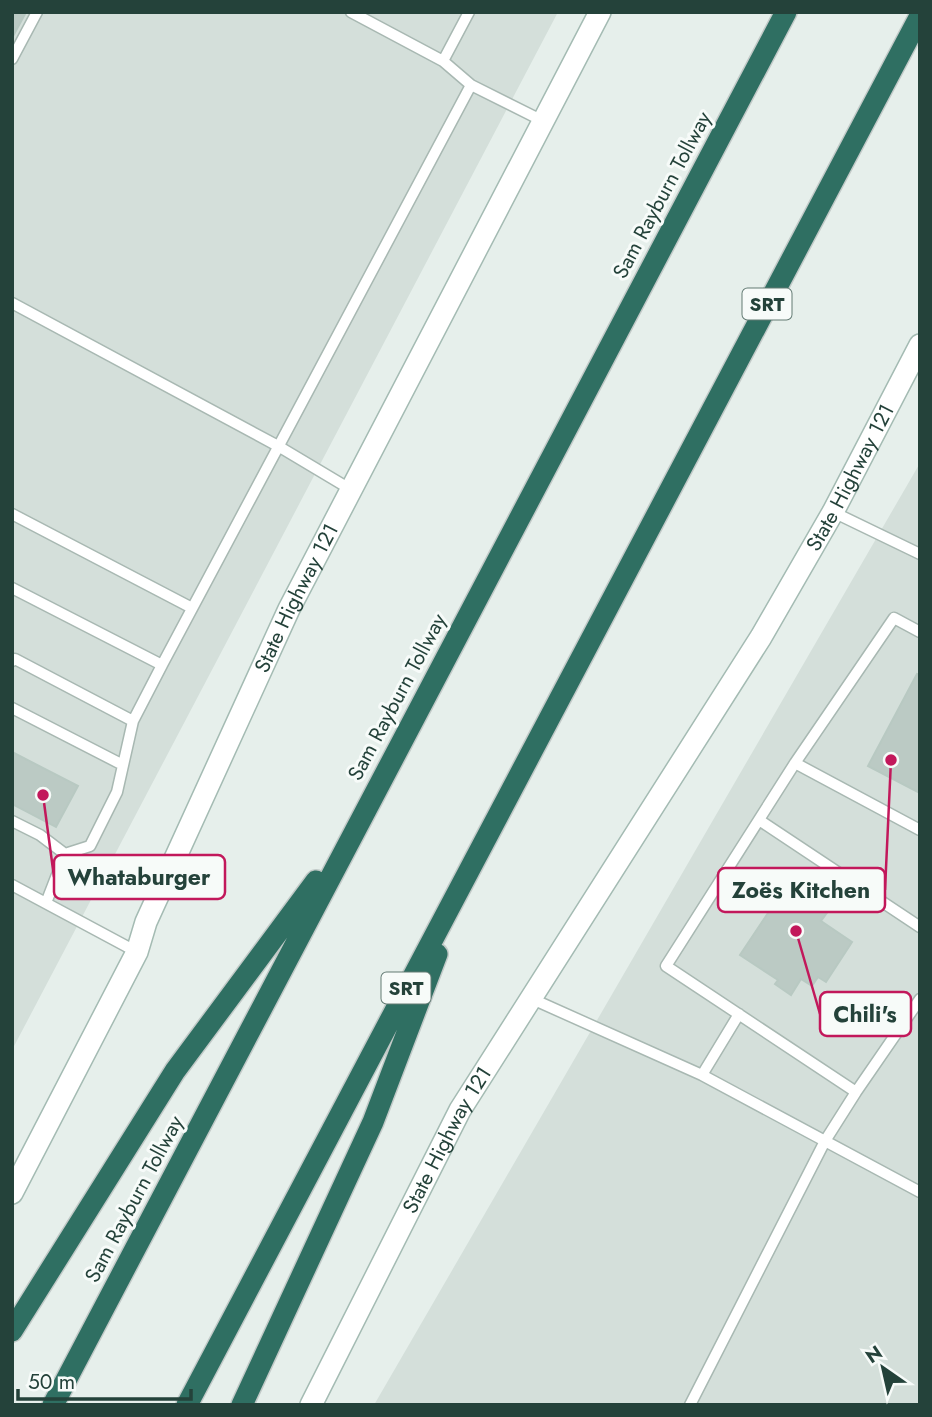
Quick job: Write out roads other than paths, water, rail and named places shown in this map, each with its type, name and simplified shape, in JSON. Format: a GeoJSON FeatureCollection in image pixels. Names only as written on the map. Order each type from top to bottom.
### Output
{"type":"FeatureCollection","features":[{"type":"Feature","properties":{"kind":"highway","name":"Sam Rayburn Tollway"},"geometry":{"type":"LineString","coordinates":[[53,1405],[786,12]]}},
{"type":"Feature","properties":{"kind":"highway","name":"SRT"},"geometry":{"type":"LineString","coordinates":[[187,1405],[920,16]]}},
{"type":"Feature","properties":{"kind":"highway"},"geometry":{"type":"LineString","coordinates":[[12,1331],[175,1071],[357,825]]}},
{"type":"Feature","properties":{"kind":"highway"},"geometry":{"type":"LineString","coordinates":[[242,1405],[373,1122],[473,860]]}},
{"type":"Feature","properties":{"kind":"main road","name":"State Highway 121"},"geometry":{"type":"LineString","coordinates":[[12,1193],[137,952],[146,922],[283,622],[600,12]]}},
{"type":"Feature","properties":{"kind":"main road","name":"State Highway 121"},"geometry":{"type":"LineString","coordinates":[[311,1405],[460,1110],[761,637],[834,512],[920,345]]}},
{"type":"Feature","properties":{"kind":"lane"},"geometry":{"type":"LineString","coordinates":[[12,59],[37,12]]}},
{"type":"Feature","properties":{"kind":"lane"},"geometry":{"type":"LineString","coordinates":[[351,12],[443,61],[471,85],[543,121]]}},
{"type":"Feature","properties":{"kind":"lane"},"geometry":{"type":"LineString","coordinates":[[443,61],[469,12]]}},
{"type":"Feature","properties":{"kind":"lane"},"geometry":{"type":"LineString","coordinates":[[65,854],[90,846],[117,792],[133,721],[471,85]]}},
{"type":"Feature","properties":{"kind":"lane"},"geometry":{"type":"LineString","coordinates":[[12,303],[278,446],[350,489]]}},
{"type":"Feature","properties":{"kind":"lane"},"geometry":{"type":"LineString","coordinates":[[834,512],[920,554]]}},
{"type":"Feature","properties":{"kind":"lane"},"geometry":{"type":"LineString","coordinates":[[12,514],[192,608]]}},
{"type":"Feature","properties":{"kind":"lane"},"geometry":{"type":"LineString","coordinates":[[12,588],[162,665]]}},
{"type":"Feature","properties":{"kind":"lane"},"geometry":{"type":"LineString","coordinates":[[856,1092],[666,966],[795,763],[894,618],[920,632]]}},
{"type":"Feature","properties":{"kind":"lane"},"geometry":{"type":"LineString","coordinates":[[12,661],[15,659],[133,721]]}},
{"type":"Feature","properties":{"kind":"lane"},"geometry":{"type":"LineString","coordinates":[[12,708],[123,765]]}},
{"type":"Feature","properties":{"kind":"lane"},"geometry":{"type":"LineString","coordinates":[[795,763],[920,830]]}},
{"type":"Feature","properties":{"kind":"lane"},"geometry":{"type":"LineString","coordinates":[[759,820],[920,927]]}},
{"type":"Feature","properties":{"kind":"lane"},"geometry":{"type":"LineString","coordinates":[[12,821],[40,835],[65,854]]}},
{"type":"Feature","properties":{"kind":"lane"},"geometry":{"type":"LineString","coordinates":[[46,903],[65,854]]}},
{"type":"Feature","properties":{"kind":"lane"},"geometry":{"type":"LineString","coordinates":[[12,885],[137,952]]}},
{"type":"Feature","properties":{"kind":"lane"},"geometry":{"type":"LineString","coordinates":[[530,997],[702,1075],[920,1192]]}},
{"type":"Feature","properties":{"kind":"lane"},"geometry":{"type":"LineString","coordinates":[[690,1405],[825,1141],[920,999]]}},
{"type":"Feature","properties":{"kind":"lane"},"geometry":{"type":"LineString","coordinates":[[702,1075],[738,1014]]}},
{"type":"Feature","properties":{"kind":"place","name":"Zoës Kitchen"},"geometry":{"type":"Point","coordinates":[891,760]}},
{"type":"Feature","properties":{"kind":"place","name":"Whataburger"},"geometry":{"type":"Point","coordinates":[43,795]}},
{"type":"Feature","properties":{"kind":"place","name":"Chili's"},"geometry":{"type":"Point","coordinates":[796,931]}}]}
